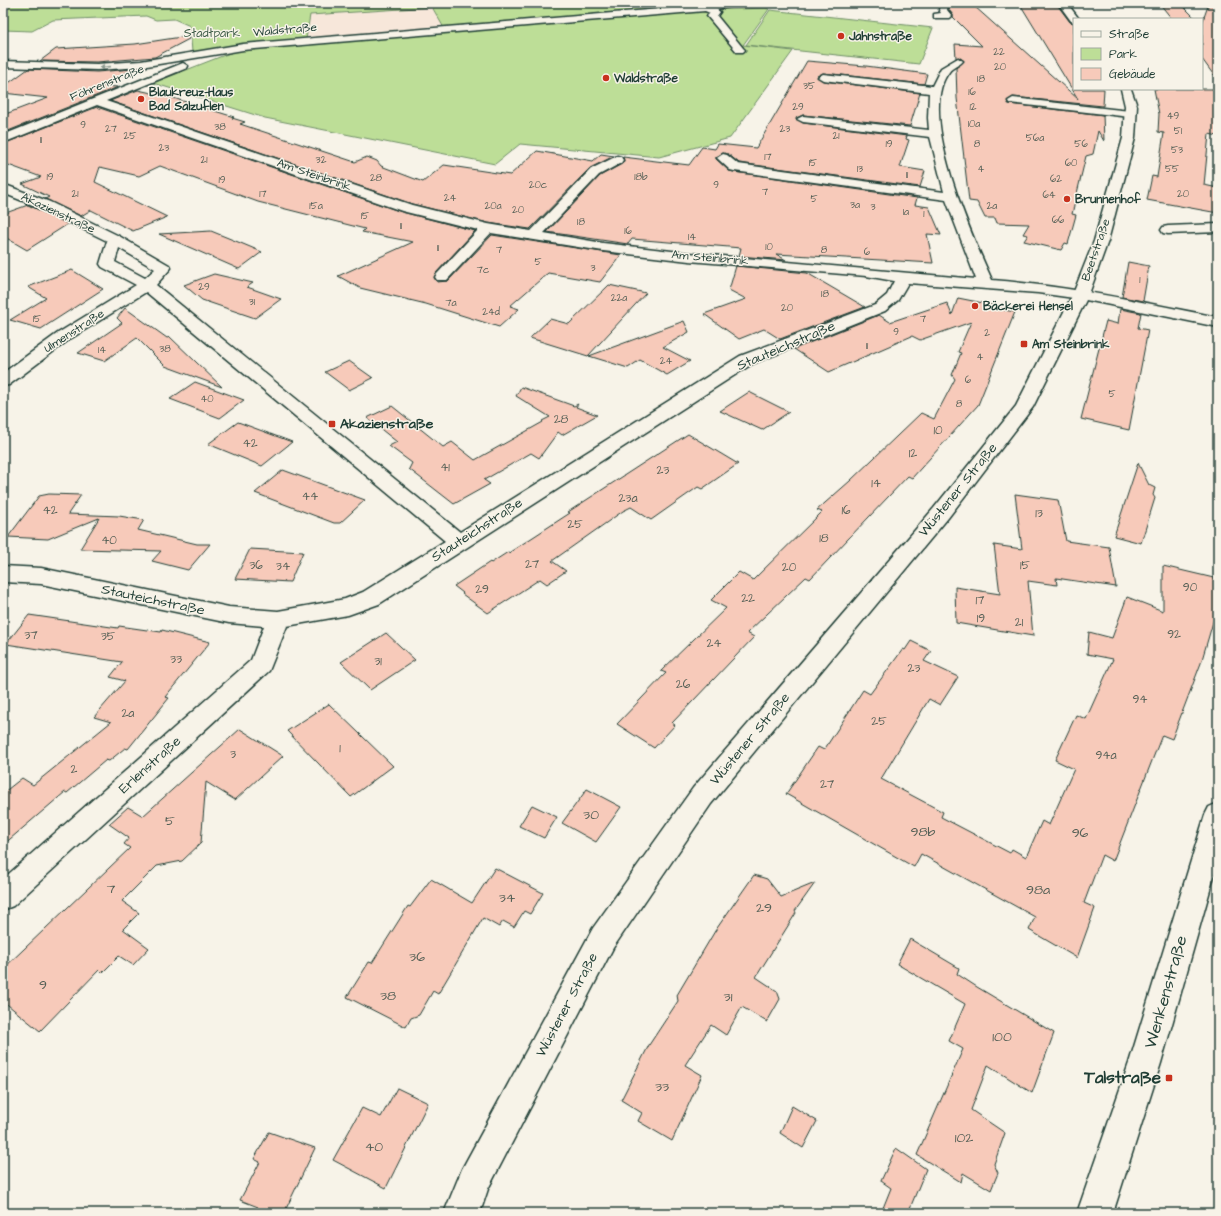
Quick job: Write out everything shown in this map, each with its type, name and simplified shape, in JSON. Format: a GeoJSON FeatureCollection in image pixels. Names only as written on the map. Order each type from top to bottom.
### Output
{"type":"FeatureCollection","features":[{"type":"Feature","properties":{"kind":"street"},"geometry":{"type":"LineString","coordinates":[[683,3],[708,8],[715,12],[712,16],[740,50]]}},
{"type":"Feature","properties":{"kind":"street","name":"Waldstraße"},"geometry":{"type":"LineString","coordinates":[[3,64],[97,68],[186,58],[243,47],[708,8],[738,3]]}},
{"type":"Feature","properties":{"kind":"street"},"geometry":{"type":"LineString","coordinates":[[936,16],[947,16],[943,10],[944,3]]}},
{"type":"Feature","properties":{"kind":"street"},"geometry":{"type":"LineString","coordinates":[[1062,3],[1073,18]]}},
{"type":"Feature","properties":{"kind":"street"},"geometry":{"type":"LineString","coordinates":[[542,21],[540,19],[547,15],[624,6]]}},
{"type":"Feature","properties":{"kind":"street","name":"Föhrenstraße"},"geometry":{"type":"LineString","coordinates":[[3,139],[222,51]]}},
{"type":"Feature","properties":{"kind":"street"},"geometry":{"type":"LineString","coordinates":[[958,61],[944,71],[935,90],[935,134],[950,198],[986,284]]}},
{"type":"Feature","properties":{"kind":"street"},"geometry":{"type":"LineString","coordinates":[[823,77],[935,90]]}},
{"type":"Feature","properties":{"kind":"street","name":"Beetstraße"},"geometry":{"type":"LineString","coordinates":[[1081,294],[1101,241],[1128,138],[1130,97],[1126,90]]}},
{"type":"Feature","properties":{"kind":"street","name":"Am Steinbrink"},"geometry":{"type":"LineString","coordinates":[[96,101],[407,208],[488,228],[611,248],[690,257],[866,272],[903,278],[1038,288],[1081,294],[1218,322]]}},
{"type":"Feature","properties":{"kind":"street"},"geometry":{"type":"LineString","coordinates":[[1013,101],[1130,114]]}},
{"type":"Feature","properties":{"kind":"street"},"geometry":{"type":"LineString","coordinates":[[803,119],[935,134]]}},
{"type":"Feature","properties":{"kind":"street"},"geometry":{"type":"LineString","coordinates":[[723,158],[734,166],[950,198]]}},
{"type":"Feature","properties":{"kind":"street"},"geometry":{"type":"LineString","coordinates":[[534,236],[595,172],[617,160]]}},
{"type":"Feature","properties":{"kind":"street","name":"Akazienstraße"},"geometry":{"type":"LineString","coordinates":[[3,188],[46,205],[114,239],[164,268],[147,285]]}},
{"type":"Feature","properties":{"kind":"street"},"geometry":{"type":"LineString","coordinates":[[442,277],[488,228]]}},
{"type":"Feature","properties":{"kind":"street"},"geometry":{"type":"LineString","coordinates":[[1168,230],[1218,228]]}},
{"type":"Feature","properties":{"kind":"street"},"geometry":{"type":"LineString","coordinates":[[114,239],[107,264],[147,285],[458,542]]}},
{"type":"Feature","properties":{"kind":"street","name":"Stauteichstraße"},"geometry":{"type":"LineString","coordinates":[[3,574],[41,576],[229,615],[278,619],[348,607],[371,598],[746,360],[880,308],[893,297],[903,278]]}},
{"type":"Feature","properties":{"kind":"street","name":"Ulmenstraße"},"geometry":{"type":"LineString","coordinates":[[3,381],[64,336],[147,285]]}},
{"type":"Feature","properties":{"kind":"street","name":"Wüstener Straße"},"geometry":{"type":"LineString","coordinates":[[462,1213],[474,1181],[602,938],[702,796],[941,513],[1024,406],[1081,294]]}},
{"type":"Feature","properties":{"kind":"street","name":"Erlenstraße"},"geometry":{"type":"LineString","coordinates":[[3,897],[261,665],[278,619]]}},
{"type":"Feature","properties":{"kind":"street","name":"Wenkenstraße"},"geometry":{"type":"LineString","coordinates":[[1095,1213],[1145,1063],[1218,815]]}},
{"type":"Feature","properties":{"kind":"shaded area"},"geometry":{"type":"Polygon","coordinates":[[[432,7],[444,28],[306,39],[310,15],[432,7]]]}},
{"type":"Feature","properties":{"kind":"green space","name":"Stadtpark"},"geometry":{"type":"Polygon","coordinates":[[[3,3],[728,3],[444,28],[432,7],[310,15],[306,39],[192,52],[190,26],[174,19],[156,20],[146,16],[53,20],[32,31],[3,30],[3,3]]]}},
{"type":"Feature","properties":{"kind":"green space"},"geometry":{"type":"Polygon","coordinates":[[[769,9],[743,45],[793,51],[730,138],[659,157],[520,144],[495,164],[265,118],[153,83],[235,51],[253,48],[684,11],[769,9]]]}},
{"type":"Feature","properties":{"kind":"green space","name":"Jahnstraße"},"geometry":{"type":"Polygon","coordinates":[[[770,10],[933,28],[919,64],[746,45],[770,10]]]}},
{"type":"Feature","properties":{"kind":"building"},"geometry":{"type":"Polygon","coordinates":[[[949,3],[974,6],[1078,99],[1020,4],[1058,6],[1070,22],[1073,23],[1073,90],[1104,90],[1103,106],[1013,97],[1007,101],[1009,104],[1103,115],[1104,141],[1098,131],[1093,154],[1086,156],[1072,214],[1076,215],[1068,244],[1065,243],[1061,250],[1024,241],[1028,235],[1023,234],[1029,224],[997,223],[995,218],[985,218],[977,202],[969,201],[957,98],[956,68],[964,61],[959,57],[956,58],[955,44],[982,46],[953,17],[949,10],[949,3]]]}},
{"type":"Feature","properties":{"kind":"building"},"geometry":{"type":"Polygon","coordinates":[[[1180,3],[1195,18],[1171,18],[1160,4],[1180,3]]]}},
{"type":"Feature","properties":{"kind":"building"},"geometry":{"type":"Polygon","coordinates":[[[1209,3],[1218,3],[1218,81],[1203,60],[1203,20],[1209,3]]]}},
{"type":"Feature","properties":{"kind":"building"},"geometry":{"type":"Polygon","coordinates":[[[188,36],[189,39],[155,57],[97,62],[40,61],[56,49],[135,44],[188,36]]]}},
{"type":"Feature","properties":{"kind":"building"},"geometry":{"type":"Polygon","coordinates":[[[807,61],[866,66],[927,74],[924,84],[823,73],[817,76],[823,81],[920,93],[910,126],[803,115],[796,118],[803,123],[907,136],[906,139],[909,140],[900,167],[925,171],[920,187],[739,163],[728,154],[723,153],[716,157],[716,159],[729,171],[734,172],[917,198],[915,205],[929,207],[941,235],[927,234],[933,263],[776,254],[786,260],[739,256],[741,248],[632,239],[628,244],[547,232],[600,176],[622,164],[624,161],[623,157],[689,165],[702,147],[715,149],[718,144],[756,148],[807,61]]]}},
{"type":"Feature","properties":{"kind":"building"},"geometry":{"type":"Polygon","coordinates":[[[28,69],[97,72],[133,69],[102,86],[118,87],[3,133],[3,115],[48,98],[3,93],[3,87],[28,69]]]}},
{"type":"Feature","properties":{"kind":"building"},"geometry":{"type":"Polygon","coordinates":[[[1218,89],[1218,136],[1209,134],[1204,185],[1218,188],[1218,213],[1147,200],[1152,176],[1157,177],[1164,133],[1158,132],[1159,114],[1154,90],[1218,89]]]}},
{"type":"Feature","properties":{"kind":"building"},"geometry":{"type":"Polygon","coordinates":[[[138,90],[170,97],[234,117],[232,118],[245,122],[240,124],[355,162],[367,157],[377,161],[381,166],[423,182],[444,165],[510,175],[537,151],[593,161],[601,154],[614,156],[590,168],[530,229],[488,223],[412,204],[110,101],[138,90]]]}},
{"type":"Feature","properties":{"kind":"building"},"geometry":{"type":"Polygon","coordinates":[[[97,107],[402,212],[475,231],[436,273],[434,278],[437,282],[448,281],[492,235],[621,255],[600,282],[548,273],[510,306],[519,309],[499,327],[426,304],[360,288],[338,276],[413,242],[362,232],[365,229],[258,202],[160,166],[139,176],[100,167],[95,182],[167,217],[133,231],[91,210],[81,216],[45,199],[49,197],[22,184],[41,177],[3,163],[3,144],[97,107]]]}},
{"type":"Feature","properties":{"kind":"building"},"geometry":{"type":"Polygon","coordinates":[[[28,205],[68,224],[27,250],[3,236],[3,214],[28,205]]]}},
{"type":"Feature","properties":{"kind":"building"},"geometry":{"type":"Polygon","coordinates":[[[211,231],[262,252],[239,269],[159,234],[211,231]]]}},
{"type":"Feature","properties":{"kind":"building"},"geometry":{"type":"Polygon","coordinates":[[[1128,262],[1149,266],[1143,301],[1122,297],[1128,262]]]}},
{"type":"Feature","properties":{"kind":"building"},"geometry":{"type":"Polygon","coordinates":[[[736,266],[807,273],[865,307],[780,339],[764,329],[739,339],[704,314],[746,299],[729,290],[736,266]]]}},
{"type":"Feature","properties":{"kind":"building"},"geometry":{"type":"Polygon","coordinates":[[[72,270],[103,289],[41,329],[10,320],[46,298],[28,287],[72,270]]]}},
{"type":"Feature","properties":{"kind":"building"},"geometry":{"type":"Polygon","coordinates":[[[214,274],[253,283],[247,287],[281,299],[255,318],[202,300],[184,285],[214,274]]]}},
{"type":"Feature","properties":{"kind":"building"},"geometry":{"type":"Polygon","coordinates":[[[609,285],[646,293],[588,356],[530,338],[550,319],[569,324],[609,285]]]}},
{"type":"Feature","properties":{"kind":"building"},"geometry":{"type":"Polygon","coordinates":[[[958,298],[1008,308],[1004,310],[1015,312],[978,405],[912,478],[908,476],[810,579],[806,577],[747,633],[754,637],[672,723],[675,725],[654,748],[617,724],[666,673],[661,671],[726,608],[711,600],[739,572],[753,580],[822,512],[817,510],[850,481],[921,413],[934,419],[955,379],[952,375],[961,353],[958,352],[971,322],[920,340],[912,336],[829,372],[794,349],[879,315],[890,322],[947,303],[952,315],[958,298]]]}},
{"type":"Feature","properties":{"kind":"building"},"geometry":{"type":"Polygon","coordinates":[[[125,308],[167,338],[170,337],[222,387],[165,366],[137,338],[104,361],[78,353],[122,323],[117,318],[125,308]]]}},
{"type":"Feature","properties":{"kind":"building"},"geometry":{"type":"Polygon","coordinates":[[[1120,309],[1141,313],[1138,328],[1148,330],[1129,430],[1081,419],[1106,321],[1118,324],[1120,309]]]}},
{"type":"Feature","properties":{"kind":"building"},"geometry":{"type":"Polygon","coordinates":[[[684,321],[689,332],[663,347],[690,361],[667,375],[640,360],[628,368],[589,356],[684,321]]]}},
{"type":"Feature","properties":{"kind":"building"},"geometry":{"type":"Polygon","coordinates":[[[349,361],[373,378],[349,390],[325,372],[349,361]]]}},
{"type":"Feature","properties":{"kind":"building"},"geometry":{"type":"Polygon","coordinates":[[[195,382],[244,400],[220,418],[170,399],[195,382]]]}},
{"type":"Feature","properties":{"kind":"building"},"geometry":{"type":"Polygon","coordinates":[[[521,387],[574,406],[578,404],[576,407],[597,415],[562,435],[558,432],[539,458],[531,453],[484,480],[490,484],[454,504],[409,469],[412,463],[389,446],[397,442],[367,418],[392,406],[443,447],[452,442],[475,460],[550,417],[516,396],[521,387]]]}},
{"type":"Feature","properties":{"kind":"building"},"geometry":{"type":"Polygon","coordinates":[[[749,392],[789,412],[762,430],[720,411],[749,392]]]}},
{"type":"Feature","properties":{"kind":"building"},"geometry":{"type":"Polygon","coordinates":[[[238,422],[292,442],[262,466],[208,444],[238,422]]]}},
{"type":"Feature","properties":{"kind":"building"},"geometry":{"type":"Polygon","coordinates":[[[688,434],[738,464],[702,489],[698,487],[651,520],[631,507],[623,511],[552,561],[566,571],[547,584],[540,579],[488,613],[462,594],[463,593],[454,586],[490,562],[491,563],[508,552],[511,553],[510,552],[570,513],[568,512],[688,434]]]}},
{"type":"Feature","properties":{"kind":"building"},"geometry":{"type":"Polygon","coordinates":[[[1138,463],[1149,485],[1155,488],[1153,495],[1155,498],[1141,543],[1114,536],[1138,463]]]}},
{"type":"Feature","properties":{"kind":"building"},"geometry":{"type":"Polygon","coordinates":[[[283,470],[365,500],[340,523],[334,523],[255,493],[283,470]]]}},
{"type":"Feature","properties":{"kind":"building"},"geometry":{"type":"Polygon","coordinates":[[[49,494],[81,495],[68,514],[119,516],[144,520],[138,530],[197,544],[210,544],[188,570],[152,561],[161,551],[80,549],[99,518],[48,539],[8,537],[39,496],[49,494]]]}},
{"type":"Feature","properties":{"kind":"building"},"geometry":{"type":"Polygon","coordinates":[[[1015,494],[1058,500],[1066,541],[1109,547],[1116,587],[1056,578],[1057,585],[1028,581],[1033,636],[956,623],[955,587],[1000,594],[994,545],[1022,549],[1015,494]]]}},
{"type":"Feature","properties":{"kind":"building"},"geometry":{"type":"Polygon","coordinates":[[[250,549],[303,552],[290,582],[235,579],[250,549]]]}},
{"type":"Feature","properties":{"kind":"building"},"geometry":{"type":"Polygon","coordinates":[[[1163,566],[1218,579],[1218,605],[1201,663],[1172,739],[1162,735],[1113,861],[1102,855],[1084,903],[1095,908],[1077,958],[1029,930],[1035,917],[921,854],[914,867],[786,794],[818,747],[824,750],[863,690],[870,694],[903,649],[905,650],[911,641],[931,651],[924,661],[958,677],[940,705],[929,699],[881,779],[943,812],[941,817],[1010,853],[1012,849],[1026,857],[1042,821],[1049,825],[1074,769],[1055,760],[1076,715],[1086,719],[1113,659],[1087,654],[1089,632],[1112,638],[1127,597],[1163,611],[1163,566]]]}},
{"type":"Feature","properties":{"kind":"building"},"geometry":{"type":"Polygon","coordinates":[[[29,615],[118,628],[119,626],[161,632],[162,630],[210,642],[165,697],[169,698],[128,749],[125,748],[109,761],[106,760],[67,793],[65,792],[3,845],[3,793],[22,778],[33,785],[111,722],[94,717],[125,681],[110,677],[122,662],[6,644],[29,615]]]}},
{"type":"Feature","properties":{"kind":"building"},"geometry":{"type":"Polygon","coordinates":[[[386,633],[415,660],[370,690],[341,662],[386,633]]]}},
{"type":"Feature","properties":{"kind":"building"},"geometry":{"type":"Polygon","coordinates":[[[329,704],[393,766],[351,797],[287,731],[329,704]]]}},
{"type":"Feature","properties":{"kind":"building"},"geometry":{"type":"Polygon","coordinates":[[[240,729],[283,756],[235,800],[206,782],[201,843],[182,861],[157,866],[122,901],[139,913],[123,929],[149,948],[133,965],[119,956],[102,973],[99,970],[40,1031],[3,1001],[3,969],[130,848],[124,844],[129,838],[109,824],[128,807],[143,816],[240,729]]]}},
{"type":"Feature","properties":{"kind":"building"},"geometry":{"type":"Polygon","coordinates":[[[587,789],[621,807],[596,842],[562,823],[587,789]]]}},
{"type":"Feature","properties":{"kind":"building"},"geometry":{"type":"Polygon","coordinates":[[[532,805],[557,817],[544,838],[519,826],[532,805]]]}},
{"type":"Feature","properties":{"kind":"building"},"geometry":{"type":"Polygon","coordinates":[[[495,868],[543,893],[530,914],[524,911],[514,927],[503,921],[499,927],[483,918],[438,994],[433,991],[419,1015],[411,1018],[406,1027],[347,997],[369,962],[372,963],[408,906],[410,907],[431,879],[472,903],[495,868]]]}},
{"type":"Feature","properties":{"kind":"building"},"geometry":{"type":"Polygon","coordinates":[[[754,875],[767,879],[781,897],[815,883],[795,911],[796,913],[756,977],[777,991],[780,999],[767,1022],[742,1007],[726,1035],[711,1025],[685,1065],[702,1075],[672,1141],[638,1121],[642,1113],[621,1100],[649,1045],[678,1001],[677,995],[715,931],[754,875]]]}},
{"type":"Feature","properties":{"kind":"building"},"geometry":{"type":"Polygon","coordinates":[[[910,939],[959,968],[957,974],[1054,1033],[1032,1093],[988,1065],[971,1110],[1005,1133],[994,1164],[998,1173],[991,1190],[963,1173],[961,1182],[917,1155],[963,1049],[949,1041],[965,1004],[897,964],[910,939]]]}},
{"type":"Feature","properties":{"kind":"building"},"geometry":{"type":"Polygon","coordinates":[[[397,1088],[428,1103],[386,1188],[333,1160],[362,1108],[381,1117],[397,1088]]]}},
{"type":"Feature","properties":{"kind":"building"},"geometry":{"type":"Polygon","coordinates":[[[792,1106],[817,1121],[803,1148],[780,1133],[792,1106]]]}},
{"type":"Feature","properties":{"kind":"building"},"geometry":{"type":"Polygon","coordinates":[[[269,1132],[315,1148],[284,1213],[255,1213],[258,1207],[240,1200],[260,1162],[254,1159],[269,1132]]]}},
{"type":"Feature","properties":{"kind":"building"},"geometry":{"type":"Polygon","coordinates":[[[896,1148],[926,1169],[908,1213],[881,1213],[891,1188],[881,1181],[896,1148]]]}},
{"type":"Feature","properties":{"kind":"place","name":"Jahnstraße"},"geometry":{"type":"Point","coordinates":[841,36]}},
{"type":"Feature","properties":{"kind":"place","name":"Waldstraße"},"geometry":{"type":"Point","coordinates":[606,78]}},
{"type":"Feature","properties":{"kind":"place","name":"Blaukreuz-Haus Bad Salzuflen"},"geometry":{"type":"Point","coordinates":[141,99]}},
{"type":"Feature","properties":{"kind":"place","name":"Brunnenhof"},"geometry":{"type":"Point","coordinates":[1067,199]}},
{"type":"Feature","properties":{"kind":"place","name":"Bäckerei Hensel"},"geometry":{"type":"Point","coordinates":[975,306]}},
{"type":"Feature","properties":{"kind":"place","name":"Am Steinbrink"},"geometry":{"type":"Point","coordinates":[1024,344]}},
{"type":"Feature","properties":{"kind":"place","name":"Akazienstraße"},"geometry":{"type":"Point","coordinates":[332,424]}},
{"type":"Feature","properties":{"kind":"place","name":"Talstraße"},"geometry":{"type":"Point","coordinates":[1169,1078]}}]}
